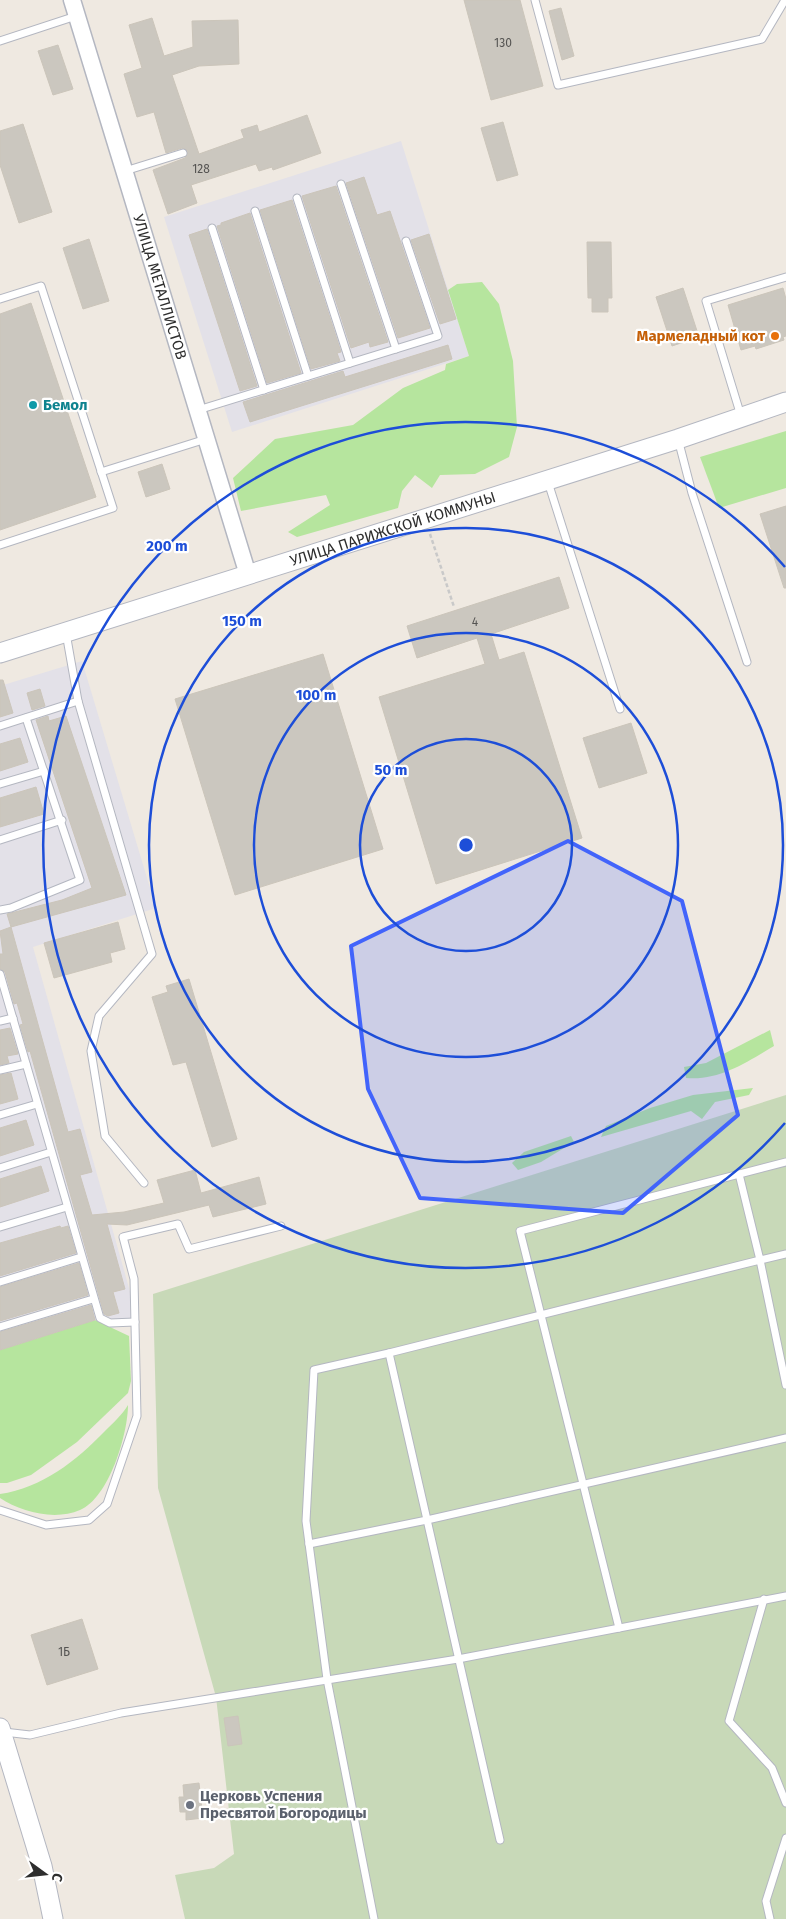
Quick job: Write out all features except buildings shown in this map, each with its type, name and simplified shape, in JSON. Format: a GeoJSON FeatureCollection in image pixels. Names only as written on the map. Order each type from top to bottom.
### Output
{"type":"FeatureCollection","features":[{"type":"Feature","properties":{"kind":"main road","name":"УЛИЦА ПАРИЖСКОЙ КОММУНЫ"},"geometry":{"type":"LineString","coordinates":[[0,653],[678,439],[786,402]]}},
{"type":"Feature","properties":{"kind":"main road"},"geometry":{"type":"LineString","coordinates":[[1,1730],[42,1866],[54,1919]]}},
{"type":"Feature","properties":{"kind":"street","name":"УЛИЦА МЕТАЛЛИСТОВ"},"geometry":{"type":"LineString","coordinates":[[74,8],[248,575]]}},
{"type":"Feature","properties":{"kind":"lane"},"geometry":{"type":"LineString","coordinates":[[535,0],[558,85],[762,39],[785,0]]}},
{"type":"Feature","properties":{"kind":"lane"},"geometry":{"type":"LineString","coordinates":[[0,41],[74,8]]}},
{"type":"Feature","properties":{"kind":"lane"},"geometry":{"type":"LineString","coordinates":[[124,171],[182,153]]}},
{"type":"Feature","properties":{"kind":"lane"},"geometry":{"type":"LineString","coordinates":[[341,184],[396,349]]}},
{"type":"Feature","properties":{"kind":"lane"},"geometry":{"type":"LineString","coordinates":[[298,198],[350,363]]}},
{"type":"Feature","properties":{"kind":"lane"},"geometry":{"type":"LineString","coordinates":[[255,212],[308,376]]}},
{"type":"Feature","properties":{"kind":"lane"},"geometry":{"type":"LineString","coordinates":[[212,228],[264,390]]}},
{"type":"Feature","properties":{"kind":"lane"},"geometry":{"type":"LineString","coordinates":[[198,410],[438,336],[406,241]]}},
{"type":"Feature","properties":{"kind":"lane"},"geometry":{"type":"LineString","coordinates":[[741,416],[706,301],[786,276]]}},
{"type":"Feature","properties":{"kind":"lane"},"geometry":{"type":"LineString","coordinates":[[0,299],[41,286],[113,508],[0,545]]}},
{"type":"Feature","properties":{"kind":"lane"},"geometry":{"type":"LineString","coordinates":[[101,472],[207,439]]}},
{"type":"Feature","properties":{"kind":"lane"},"geometry":{"type":"LineString","coordinates":[[678,439],[692,493],[747,662]]}},
{"type":"Feature","properties":{"kind":"lane"},"geometry":{"type":"LineString","coordinates":[[548,480],[620,709]]}},
{"type":"Feature","properties":{"kind":"lane"},"geometry":{"type":"LineString","coordinates":[[66,633],[78,701],[152,954],[99,1016],[91,1050],[105,1136],[144,1184]]}},
{"type":"Feature","properties":{"kind":"lane"},"geometry":{"type":"LineString","coordinates":[[0,726],[78,701]]}},
{"type":"Feature","properties":{"kind":"lane"},"geometry":{"type":"LineString","coordinates":[[0,910],[12,908],[80,880],[62,820],[26,718]]}},
{"type":"Feature","properties":{"kind":"lane"},"geometry":{"type":"LineString","coordinates":[[0,784],[44,771]]}},
{"type":"Feature","properties":{"kind":"lane"},"geometry":{"type":"LineString","coordinates":[[0,840],[62,820]]}},
{"type":"Feature","properties":{"kind":"lane"},"geometry":{"type":"LineString","coordinates":[[0,974],[100,1318],[110,1323],[135,1322]]}},
{"type":"Feature","properties":{"kind":"lane"},"geometry":{"type":"LineString","coordinates":[[0,1021],[12,1018]]}},
{"type":"Feature","properties":{"kind":"lane"},"geometry":{"type":"LineString","coordinates":[[0,1070],[26,1064]]}},
{"type":"Feature","properties":{"kind":"lane"},"geometry":{"type":"LineString","coordinates":[[0,1115],[37,1104]]}},
{"type":"Feature","properties":{"kind":"lane"},"geometry":{"type":"LineString","coordinates":[[0,1168],[51,1152]]}},
{"type":"Feature","properties":{"kind":"lane"},"geometry":{"type":"LineString","coordinates":[[619,1628],[520,1231],[786,1162]]}},
{"type":"Feature","properties":{"kind":"lane"},"geometry":{"type":"LineString","coordinates":[[739,1174],[760,1260],[786,1385]]}},
{"type":"Feature","properties":{"kind":"lane"},"geometry":{"type":"LineString","coordinates":[[0,1227],[67,1207]]}},
{"type":"Feature","properties":{"kind":"lane"},"geometry":{"type":"LineString","coordinates":[[0,1510],[46,1525],[89,1520],[107,1504],[137,1416],[134,1279],[123,1237],[178,1224],[189,1250],[281,1226]]}},
{"type":"Feature","properties":{"kind":"lane"},"geometry":{"type":"LineString","coordinates":[[374,1919],[327,1679],[306,1521],[314,1370],[786,1254]]}},
{"type":"Feature","properties":{"kind":"lane"},"geometry":{"type":"LineString","coordinates":[[0,1282],[81,1257]]}},
{"type":"Feature","properties":{"kind":"lane"},"geometry":{"type":"LineString","coordinates":[[0,1327],[93,1299]]}},
{"type":"Feature","properties":{"kind":"lane"},"geometry":{"type":"LineString","coordinates":[[389,1353],[500,1840]]}},
{"type":"Feature","properties":{"kind":"lane"},"geometry":{"type":"LineString","coordinates":[[309,1544],[427,1520],[786,1438]]}},
{"type":"Feature","properties":{"kind":"lane"},"geometry":{"type":"LineString","coordinates":[[1,1730],[30,1735],[121,1713],[327,1679],[458,1660],[786,1596]]}},
{"type":"Feature","properties":{"kind":"lane"},"geometry":{"type":"LineString","coordinates":[[764,1600],[729,1721],[772,1768],[786,1803]]}},
{"type":"Feature","properties":{"kind":"lane"},"geometry":{"type":"LineString","coordinates":[[770,1919],[766,1901],[786,1838]]}},
{"type":"Feature","properties":{"kind":"path"},"geometry":{"type":"LineString","coordinates":[[425,518],[454,607]]}},
{"type":"Feature","properties":{"kind":"highlighted area"},"geometry":{"type":"Polygon","coordinates":[[[568,841],[682,901],[738,1115],[623,1213],[420,1198],[368,1089],[351,946],[568,841]]]}},
{"type":"Feature","properties":{"kind":"shaded area"},"geometry":{"type":"Polygon","coordinates":[[[401,141],[469,356],[232,432],[164,217],[401,141]]]}},
{"type":"Feature","properties":{"kind":"shaded area"},"geometry":{"type":"Polygon","coordinates":[[[82,661],[156,908],[33,947],[138,1320],[0,1363],[0,686],[82,661]]]}},
{"type":"Feature","properties":{"kind":"green space"},"geometry":{"type":"Polygon","coordinates":[[[482,282],[499,304],[513,361],[517,427],[509,457],[475,474],[440,475],[432,488],[415,475],[402,491],[398,508],[297,537],[288,532],[330,505],[326,495],[241,511],[233,478],[275,439],[353,425],[403,388],[445,370],[446,364],[469,356],[448,290],[457,284],[482,282]]]}},
{"type":"Feature","properties":{"kind":"green space"},"geometry":{"type":"Polygon","coordinates":[[[786,431],[786,488],[719,508],[700,457],[786,431]]]}},
{"type":"Feature","properties":{"kind":"green space"},"geometry":{"type":"Polygon","coordinates":[[[770,1030],[774,1046],[754,1058],[710,1077],[686,1078],[684,1067],[706,1063],[770,1030]]]}},
{"type":"Feature","properties":{"kind":"green space"},"geometry":{"type":"Polygon","coordinates":[[[753,1088],[749,1095],[715,1102],[702,1119],[691,1111],[601,1137],[606,1126],[650,1108],[693,1095],[753,1088]]]}},
{"type":"Feature","properties":{"kind":"green space"},"geometry":{"type":"Polygon","coordinates":[[[786,1095],[786,1919],[185,1919],[175,1875],[214,1868],[234,1854],[216,1697],[158,1488],[153,1294],[786,1095]]]}},
{"type":"Feature","properties":{"kind":"green space"},"geometry":{"type":"Polygon","coordinates":[[[571,1136],[574,1142],[541,1162],[518,1170],[512,1163],[524,1152],[571,1136]]]}},
{"type":"Feature","properties":{"kind":"green space"},"geometry":{"type":"Polygon","coordinates":[[[95,1320],[129,1336],[131,1381],[128,1393],[77,1442],[31,1475],[7,1483],[0,1483],[0,1350],[95,1320]]]}},
{"type":"Feature","properties":{"kind":"green space"},"geometry":{"type":"Polygon","coordinates":[[[128,1405],[125,1432],[115,1464],[100,1493],[90,1503],[80,1510],[70,1513],[49,1515],[28,1511],[0,1498],[0,1494],[30,1486],[70,1463],[120,1416],[128,1405]]]}},
{"type":"Feature","properties":{"kind":"place","name":"Мармеладный кот"},"geometry":{"type":"Point","coordinates":[775,336]}},
{"type":"Feature","properties":{"kind":"place","name":"Бемол"},"geometry":{"type":"Point","coordinates":[33,405]}},
{"type":"Feature","properties":{"kind":"place","name":"Церковь Успения Пресвятой Богородицы"},"geometry":{"type":"Point","coordinates":[190,1805]}}]}
